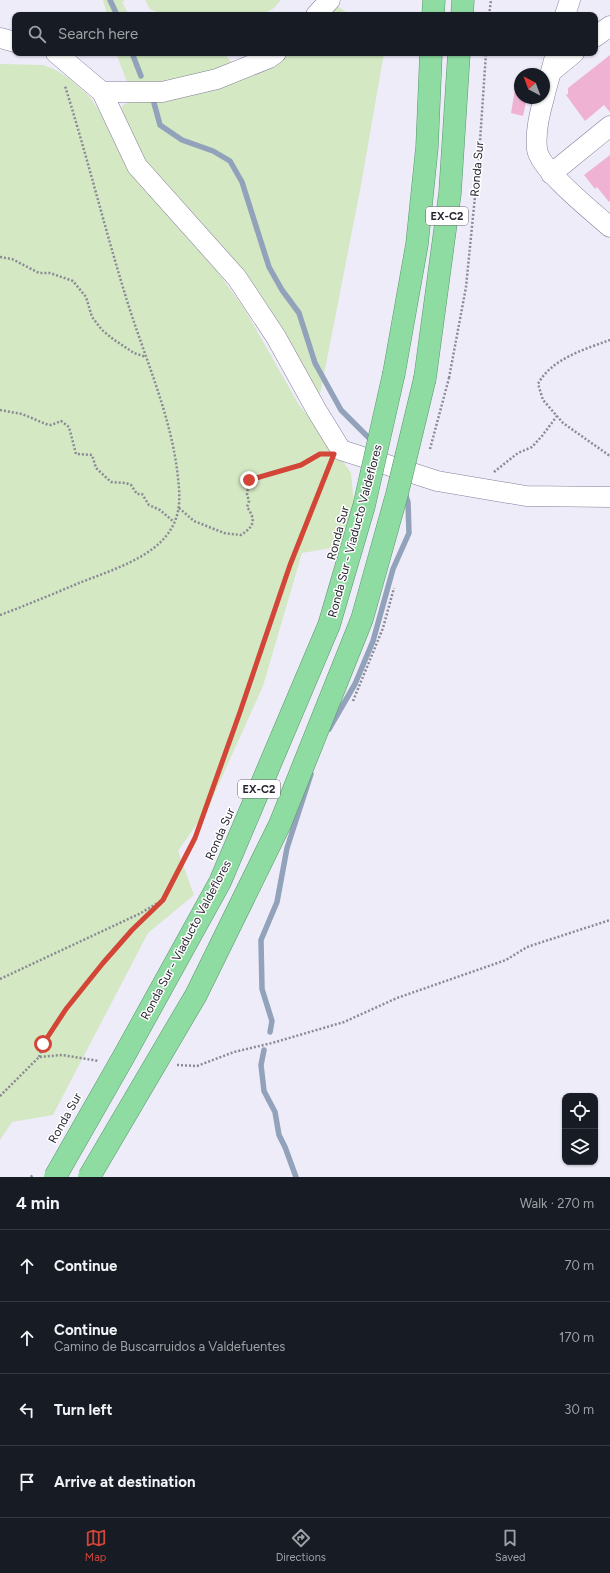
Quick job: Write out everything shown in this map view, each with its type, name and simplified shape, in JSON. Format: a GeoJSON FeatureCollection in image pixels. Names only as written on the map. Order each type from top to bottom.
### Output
{"type":"FeatureCollection","features":[{"type":"Feature","properties":{"kind":"highway"},"geometry":{"type":"LineString","coordinates":[[433,12],[434,0]]}},
{"type":"Feature","properties":{"kind":"highway"},"geometry":{"type":"LineString","coordinates":[[462,12],[463,0]]}},
{"type":"Feature","properties":{"kind":"highway","name":"Ronda Sur - Viaducto Valdeflores"},"geometry":{"type":"LineString","coordinates":[[55,1177],[220,882],[329,625],[364,506],[394,373],[417,244],[427,147],[431,56]]}},
{"type":"Feature","properties":{"kind":"highway","name":"Ronda Sur"},"geometry":{"type":"LineString","coordinates":[[89,1177],[196,995],[280,824],[362,619],[397,494],[426,378],[450,194],[459,56]]}},
{"type":"Feature","properties":{"kind":"street"},"geometry":{"type":"LineString","coordinates":[[319,12],[330,0]]}},
{"type":"Feature","properties":{"kind":"street"},"geometry":{"type":"LineString","coordinates":[[566,12],[570,0]]}},
{"type":"Feature","properties":{"kind":"street"},"geometry":{"type":"LineString","coordinates":[[0,38],[12,41]]}},
{"type":"Feature","properties":{"kind":"street"},"geometry":{"type":"LineString","coordinates":[[60,56],[102,92],[137,166],[237,278],[276,337],[337,452],[437,481],[526,496],[610,497]]}},
{"type":"Feature","properties":{"kind":"street"},"geometry":{"type":"LineString","coordinates":[[102,92],[162,92],[217,79],[272,56]]}},
{"type":"Feature","properties":{"kind":"street"},"geometry":{"type":"LineString","coordinates":[[550,74],[553,62],[567,56]]}},
{"type":"Feature","properties":{"kind":"street"},"geometry":{"type":"LineString","coordinates":[[542,104],[538,119],[537,151],[551,174],[610,227]]}},
{"type":"Feature","properties":{"kind":"street"},"geometry":{"type":"LineString","coordinates":[[551,174],[610,126]]}},
{"type":"Feature","properties":{"kind":"path"},"geometry":{"type":"LineString","coordinates":[[489,12],[490,0]]}},
{"type":"Feature","properties":{"kind":"path","name":"Ronda Sur"},"geometry":{"type":"LineString","coordinates":[[449,378],[466,287],[479,156],[486,56]]}},
{"type":"Feature","properties":{"kind":"path"},"geometry":{"type":"LineString","coordinates":[[0,615],[127,564],[150,550],[171,529],[179,508],[178,478],[172,441],[129,306],[84,146],[64,82]]}},
{"type":"Feature","properties":{"kind":"path"},"geometry":{"type":"LineString","coordinates":[[0,257],[12,259],[39,273],[50,273],[73,281],[86,297],[92,317],[102,330],[134,353],[146,358]]}},
{"type":"Feature","properties":{"kind":"path"},"geometry":{"type":"LineString","coordinates":[[610,340],[555,364],[541,378],[538,384],[543,400],[556,416],[563,423],[610,456]]}},
{"type":"Feature","properties":{"kind":"path"},"geometry":{"type":"LineString","coordinates":[[0,410],[22,414],[46,424],[62,421],[69,427],[76,454],[92,455],[96,468],[106,478],[111,482],[131,485],[137,494],[142,494],[149,505],[160,510],[174,522]]}},
{"type":"Feature","properties":{"kind":"path"},"geometry":{"type":"LineString","coordinates":[[469,486],[477,478],[492,473],[518,452],[532,447],[556,416]]}},
{"type":"Feature","properties":{"kind":"path"},"geometry":{"type":"LineString","coordinates":[[0,1096],[39,1056],[43,1044],[66,1009],[98,969],[132,930],[163,900],[195,838],[290,565],[337,452],[320,454],[301,465],[249,480],[247,494],[249,501],[247,507],[251,513],[253,521],[251,528],[241,535],[224,533],[194,521],[179,508]]}},
{"type":"Feature","properties":{"kind":"path"},"geometry":{"type":"LineString","coordinates":[[0,979],[139,914],[163,900]]}},
{"type":"Feature","properties":{"kind":"path"},"geometry":{"type":"LineString","coordinates":[[174,1065],[196,1066],[234,1052],[272,1043],[344,1022],[397,998],[506,960],[527,947],[610,920]]}},
{"type":"Feature","properties":{"kind":"path"},"geometry":{"type":"LineString","coordinates":[[39,1056],[62,1055],[106,1061]]}},
{"type":"Feature","properties":{"kind":"path"},"geometry":{"type":"LineString","coordinates":[[95,1065],[99,1058]]}},
{"type":"Feature","properties":{"kind":"green space"},"geometry":{"type":"Polygon","coordinates":[[[103,0],[125,0],[122,2],[127,12],[106,12],[103,0]]]}},
{"type":"Feature","properties":{"kind":"green space"},"geometry":{"type":"Polygon","coordinates":[[[145,0],[281,0],[274,8],[267,12],[156,12],[150,9],[145,0]]]}},
{"type":"Feature","properties":{"kind":"green space"},"geometry":{"type":"Polygon","coordinates":[[[335,4],[346,12],[327,12],[335,4]]]}},
{"type":"Feature","properties":{"kind":"green space"},"geometry":{"type":"Polygon","coordinates":[[[117,56],[226,56],[233,64],[194,76],[166,82],[127,82],[117,56]]]}},
{"type":"Feature","properties":{"kind":"green space"},"geometry":{"type":"Polygon","coordinates":[[[281,56],[383,56],[361,185],[321,390],[318,396],[141,157],[119,115],[123,105],[137,99],[204,91],[281,56]]]}},
{"type":"Feature","properties":{"kind":"green space"},"geometry":{"type":"Polygon","coordinates":[[[0,64],[43,65],[54,69],[70,79],[90,97],[104,119],[126,164],[147,192],[212,264],[244,308],[299,405],[334,448],[351,473],[354,504],[343,546],[302,553],[263,686],[208,808],[178,851],[194,895],[148,933],[53,1115],[12,1122],[0,1140],[0,64]]]}},
{"type":"Feature","properties":{"kind":"building"},"geometry":{"type":"Polygon","coordinates":[[[610,55],[610,112],[604,105],[585,121],[566,95],[568,94],[568,88],[610,55]]]}},
{"type":"Feature","properties":{"kind":"building"},"geometry":{"type":"Polygon","coordinates":[[[514,95],[514,104],[526,104],[523,116],[511,113],[514,95]]]}},
{"type":"Feature","properties":{"kind":"building"},"geometry":{"type":"Polygon","coordinates":[[[610,155],[609,202],[597,187],[595,189],[584,175],[610,155]]]}},
{"type":"Feature","properties":{"kind":"waterway"},"geometry":{"type":"LineString","coordinates":[[110,0],[116,12]]}},
{"type":"Feature","properties":{"kind":"waterway"},"geometry":{"type":"LineString","coordinates":[[133,56],[141,76]]}},
{"type":"Feature","properties":{"kind":"waterway"},"geometry":{"type":"LineString","coordinates":[[154,103],[160,125],[182,140],[213,151],[230,161],[242,182],[269,267],[282,290],[299,313],[315,363],[341,410],[373,442]]}},
{"type":"Feature","properties":{"kind":"waterway"},"geometry":{"type":"LineString","coordinates":[[329,729],[355,684],[373,641],[393,569],[409,533],[408,502],[405,493]]}},
{"type":"Feature","properties":{"kind":"waterway"},"geometry":{"type":"LineString","coordinates":[[270,1032],[272,1021],[262,989],[261,940],[277,902],[287,848],[311,774]]}},
{"type":"Feature","properties":{"kind":"waterway"},"geometry":{"type":"LineString","coordinates":[[264,1050],[261,1065],[264,1091],[275,1112],[279,1135],[296,1177]]}},
{"type":"Feature","properties":{"kind":"route"},"geometry":{"type":"LineString","coordinates":[[43,1044],[66,1009],[103,963],[132,930],[163,900],[195,838],[290,565],[334,454],[320,454],[301,465],[249,480]]}}]}
